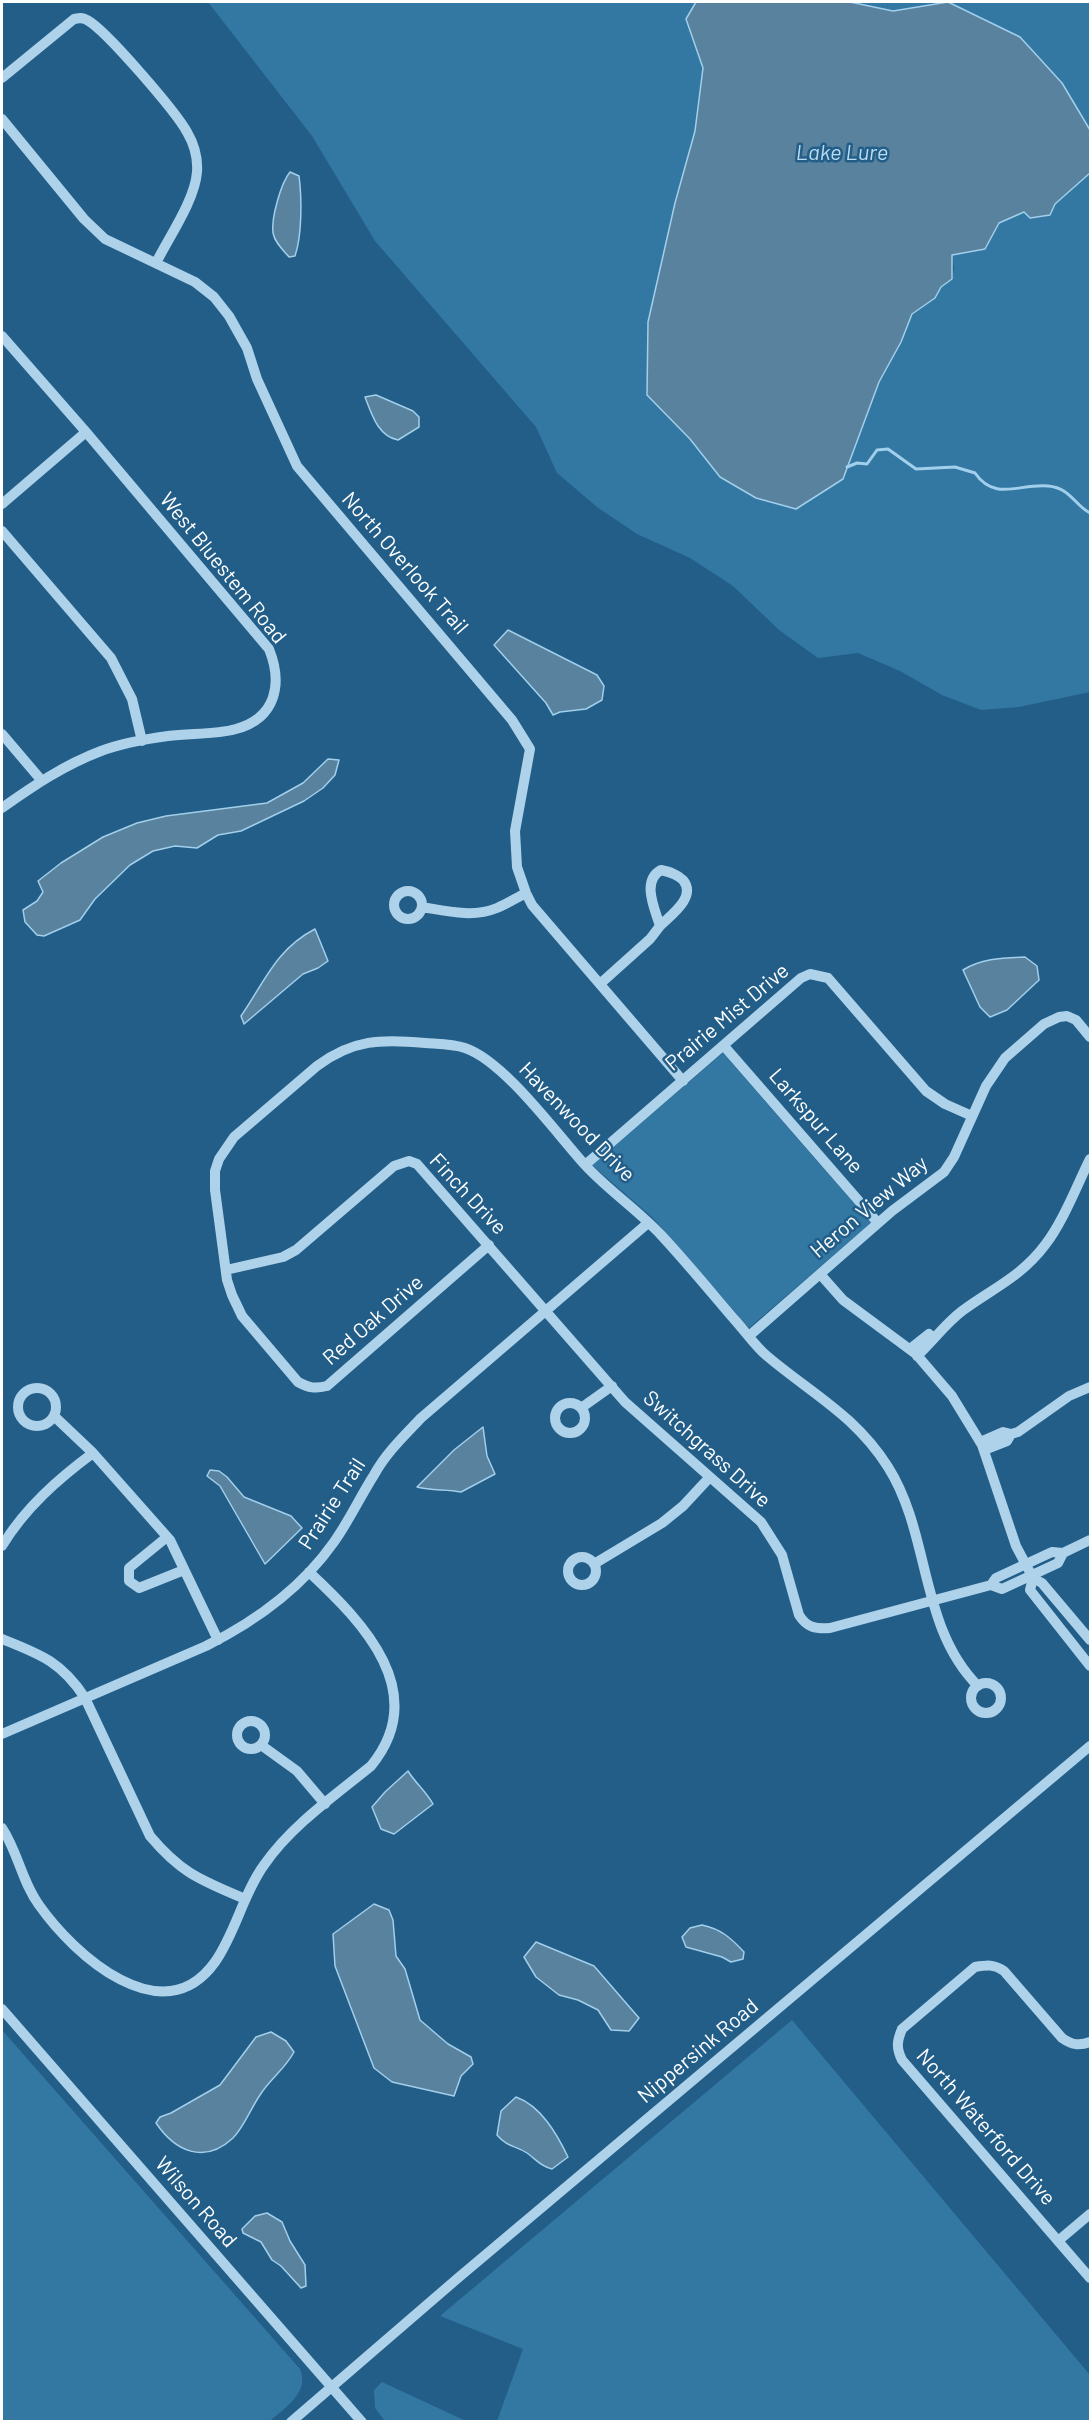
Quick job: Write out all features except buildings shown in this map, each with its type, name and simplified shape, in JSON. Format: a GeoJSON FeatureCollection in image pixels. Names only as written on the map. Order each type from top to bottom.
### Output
{"type":"FeatureCollection","features":[{"type":"Feature","properties":{"kind":"street"},"geometry":{"type":"LineString","coordinates":[[2,78],[74,19],[84,18],[97,26],[151,87],[187,131],[196,151],[198,170],[195,188],[156,263]]}},
{"type":"Feature","properties":{"kind":"street","name":"North Overlook Trail"},"geometry":{"type":"LineString","coordinates":[[2,119],[84,219],[105,239],[195,282],[214,297],[229,316],[247,348],[257,379],[297,466],[512,720],[530,749],[515,831],[517,867],[532,905],[683,1081]]}},
{"type":"Feature","properties":{"kind":"street","name":"West Bluestem Road"},"geometry":{"type":"LineString","coordinates":[[2,336],[269,649],[276,667],[276,682],[270,704],[249,725],[234,730],[167,736],[102,751],[63,768],[2,808]]}},
{"type":"Feature","properties":{"kind":"street"},"geometry":{"type":"LineString","coordinates":[[2,504],[86,432]]}},
{"type":"Feature","properties":{"kind":"street"},"geometry":{"type":"LineString","coordinates":[[2,531],[111,658],[132,699],[142,741]]}},
{"type":"Feature","properties":{"kind":"street"},"geometry":{"type":"LineString","coordinates":[[2,734],[42,781]]}},
{"type":"Feature","properties":{"kind":"street"},"geometry":{"type":"LineString","coordinates":[[601,983],[650,939],[687,897],[688,888],[681,878],[661,870],[651,881],[660,926]]}},
{"type":"Feature","properties":{"kind":"street"},"geometry":{"type":"LineString","coordinates":[[422,908],[478,913],[496,909],[526,893]]}},
{"type":"Feature","properties":{"kind":"street","name":"Prairie Mist Drive"},"geometry":{"type":"LineString","coordinates":[[585,1165],[801,978],[810,974],[828,978],[926,1091],[945,1104],[972,1116]]}},
{"type":"Feature","properties":{"kind":"street","name":"Heron View Way"},"geometry":{"type":"LineString","coordinates":[[749,1336],[878,1223],[944,1172],[954,1157],[994,1071],[1005,1058],[1044,1024],[1059,1017],[1067,1016],[1076,1020],[1090,1037]]}},
{"type":"Feature","properties":{"kind":"street","name":"Havenwood Drive"},"geometry":{"type":"LineString","coordinates":[[226,1270],[215,1190],[215,1171],[225,1148],[234,1137],[317,1066],[329,1057],[357,1044],[393,1040],[466,1048],[493,1063],[505,1074],[585,1165],[648,1222],[766,1355],[835,1407],[861,1431],[888,1467],[908,1511],[932,1600],[951,1653],[962,1670],[978,1686]]}},
{"type":"Feature","properties":{"kind":"street","name":"Larkspur Lane"},"geometry":{"type":"LineString","coordinates":[[724,1046],[878,1223]]}},
{"type":"Feature","properties":{"kind":"street"},"geometry":{"type":"LineString","coordinates":[[913,1353],[925,1335],[929,1334],[933,1337],[962,1311],[1013,1278],[1046,1244],[1090,1159]]}},
{"type":"Feature","properties":{"kind":"street","name":"Finch Drive"},"geometry":{"type":"LineString","coordinates":[[226,1270],[283,1257],[296,1250],[394,1166],[409,1161],[422,1167],[546,1311]]}},
{"type":"Feature","properties":{"kind":"street","name":"Prairie Trail"},"geometry":{"type":"LineString","coordinates":[[2,1734],[218,1640],[275,1605],[309,1572],[334,1543],[390,1451],[421,1419],[648,1222]]}},
{"type":"Feature","properties":{"kind":"street","name":"Red Oak Drive"},"geometry":{"type":"LineString","coordinates":[[226,1270],[232,1295],[242,1316],[298,1382],[308,1388],[318,1388],[327,1386],[489,1245]]}},
{"type":"Feature","properties":{"kind":"street"},"geometry":{"type":"LineString","coordinates":[[820,1274],[843,1300],[913,1353],[952,1396],[982,1446],[1016,1546],[1025,1564],[1090,1640]]}},
{"type":"Feature","properties":{"kind":"street","name":"Switchgrass Drive"},"geometry":{"type":"LineString","coordinates":[[546,1311],[643,1419],[749,1510],[772,1537],[782,1555],[799,1615],[810,1626],[818,1629],[831,1628],[991,1585]]}},
{"type":"Feature","properties":{"kind":"street"},"geometry":{"type":"LineString","coordinates":[[581,1408],[612,1386]]}},
{"type":"Feature","properties":{"kind":"street"},"geometry":{"type":"LineString","coordinates":[[982,1446],[1003,1432],[1011,1434],[1069,1396],[1090,1387]]}},
{"type":"Feature","properties":{"kind":"street"},"geometry":{"type":"LineString","coordinates":[[54,1416],[93,1453],[167,1537],[218,1640]]}},
{"type":"Feature","properties":{"kind":"street"},"geometry":{"type":"LineString","coordinates":[[2,1546],[21,1517],[35,1502],[93,1453]]}},
{"type":"Feature","properties":{"kind":"street"},"geometry":{"type":"LineString","coordinates":[[594,1564],[662,1523],[683,1506],[709,1478]]}},
{"type":"Feature","properties":{"kind":"street"},"geometry":{"type":"LineString","coordinates":[[167,1537],[129,1568],[129,1581],[139,1588],[184,1570]]}},
{"type":"Feature","properties":{"kind":"street"},"geometry":{"type":"LineString","coordinates":[[1063,1553],[1058,1563],[1036,1579],[1002,1589],[991,1585],[996,1578],[1025,1564],[1052,1552],[1063,1553],[1090,1540]]}},
{"type":"Feature","properties":{"kind":"street"},"geometry":{"type":"LineString","coordinates":[[2,1828],[14,1849],[32,1892],[46,1914],[78,1950],[98,1966],[142,1990],[158,1993],[176,1990],[193,1983],[204,1974],[222,1950],[253,1882],[274,1850],[370,1766],[380,1754],[388,1738],[395,1705],[391,1681],[380,1654],[367,1633],[342,1603],[309,1572]]}},
{"type":"Feature","properties":{"kind":"street"},"geometry":{"type":"LineString","coordinates":[[1036,1579],[1030,1590],[1090,1666]]}},
{"type":"Feature","properties":{"kind":"street"},"geometry":{"type":"LineString","coordinates":[[2,1639],[60,1667],[72,1678],[85,1698],[150,1836],[179,1867],[193,1877],[245,1899]]}},
{"type":"Feature","properties":{"kind":"street"},"geometry":{"type":"LineString","coordinates":[[261,1745],[297,1772],[325,1804]]}},
{"type":"Feature","properties":{"kind":"street","name":"Nippersink Road"},"geometry":{"type":"LineString","coordinates":[[291,2421],[1090,1746]]}},
{"type":"Feature","properties":{"kind":"street","name":"North Waterford Drive"},"geometry":{"type":"LineString","coordinates":[[1090,2042],[1080,2045],[1069,2043],[1062,2038],[1004,1971],[996,1966],[975,1968],[902,2029],[897,2041],[898,2053],[902,2060],[1090,2278]]}},
{"type":"Feature","properties":{"kind":"street","name":"Wilson Road"},"geometry":{"type":"LineString","coordinates":[[2,2009],[362,2421]]}},
{"type":"Feature","properties":{"kind":"street"},"geometry":{"type":"LineString","coordinates":[[1058,2241],[1090,2214]]}},
{"type":"Feature","properties":{"kind":"shaded area"},"geometry":{"type":"Polygon","coordinates":[[[208,2],[696,2],[686,20],[703,68],[695,131],[675,203],[648,322],[690,439],[720,477],[843,478],[879,382],[901,342],[912,314],[935,298],[941,287],[952,279],[954,269],[952,255],[984,249],[999,223],[1024,212],[1030,218],[1055,204],[1090,173],[1090,692],[1019,707],[981,710],[942,695],[900,671],[858,653],[818,658],[779,630],[733,586],[690,558],[637,534],[597,507],[557,473],[536,427],[375,241],[312,136],[208,2]]]}},
{"type":"Feature","properties":{"kind":"shaded area"},"geometry":{"type":"Polygon","coordinates":[[[850,2],[948,2],[893,11],[850,2]]]}},
{"type":"Feature","properties":{"kind":"shaded area"},"geometry":{"type":"Polygon","coordinates":[[[948,2],[1090,2],[1090,130],[1062,83],[948,2]]]}},
{"type":"Feature","properties":{"kind":"shaded area"},"geometry":{"type":"Polygon","coordinates":[[[723,1053],[871,1223],[749,1328],[653,1218],[592,1165],[723,1053]]]}},
{"type":"Feature","properties":{"kind":"shaded area"},"geometry":{"type":"Polygon","coordinates":[[[792,2020],[1090,2375],[1090,2421],[497,2421],[523,2349],[440,2316],[792,2020]]]}},
{"type":"Feature","properties":{"kind":"shaded area"},"geometry":{"type":"Polygon","coordinates":[[[2,2030],[300,2369],[302,2385],[299,2392],[289,2405],[270,2421],[2,2421],[2,2030]]]}},
{"type":"Feature","properties":{"kind":"shaded area"},"geometry":{"type":"Polygon","coordinates":[[[382,2382],[466,2421],[385,2421],[375,2408],[374,2390],[382,2382]]]}},
{"type":"Feature","properties":{"kind":"water","name":"Lake Lure"},"geometry":{"type":"Polygon","coordinates":[[[696,2],[850,2],[893,11],[948,2],[1020,37],[1062,83],[1090,130],[1090,173],[1055,204],[1050,215],[1030,218],[1024,212],[999,223],[985,249],[952,255],[952,279],[941,287],[935,298],[912,314],[901,342],[879,382],[843,479],[796,509],[756,498],[720,477],[690,439],[647,395],[648,322],[675,203],[695,131],[703,68],[686,19],[696,2]]]}},
{"type":"Feature","properties":{"kind":"water"},"geometry":{"type":"Polygon","coordinates":[[[290,172],[299,176],[301,206],[297,248],[295,256],[289,257],[276,240],[273,227],[280,192],[290,172]]]}},
{"type":"Feature","properties":{"kind":"water"},"geometry":{"type":"Polygon","coordinates":[[[376,395],[413,411],[419,417],[419,427],[398,440],[385,434],[377,424],[365,397],[376,395]]]}},
{"type":"Feature","properties":{"kind":"water"},"geometry":{"type":"Polygon","coordinates":[[[508,630],[597,675],[604,686],[602,700],[586,709],[553,715],[546,703],[494,645],[508,630]]]}},
{"type":"Feature","properties":{"kind":"water"},"geometry":{"type":"Polygon","coordinates":[[[328,759],[339,760],[335,775],[323,788],[304,801],[241,831],[218,835],[197,848],[175,846],[153,851],[130,865],[95,899],[80,920],[44,936],[37,935],[25,922],[23,910],[37,901],[43,892],[38,881],[61,863],[103,837],[137,823],[166,816],[267,803],[303,783],[328,759]]]}},
{"type":"Feature","properties":{"kind":"water"},"geometry":{"type":"Polygon","coordinates":[[[315,929],[328,961],[303,974],[244,1024],[241,1016],[272,968],[290,946],[315,929]]]}},
{"type":"Feature","properties":{"kind":"water"},"geometry":{"type":"Polygon","coordinates":[[[1025,957],[1037,966],[1039,980],[1007,1010],[990,1017],[980,1007],[963,970],[985,961],[1025,957]]]}},
{"type":"Feature","properties":{"kind":"water"},"geometry":{"type":"Polygon","coordinates":[[[483,1427],[487,1456],[495,1474],[461,1492],[417,1487],[454,1450],[483,1427]]]}},
{"type":"Feature","properties":{"kind":"water"},"geometry":{"type":"Polygon","coordinates":[[[210,1470],[219,1471],[227,1477],[244,1497],[291,1516],[302,1528],[265,1564],[220,1486],[207,1476],[210,1470]]]}},
{"type":"Feature","properties":{"kind":"water"},"geometry":{"type":"Polygon","coordinates":[[[408,1771],[433,1804],[394,1834],[381,1829],[372,1807],[408,1771]]]}},
{"type":"Feature","properties":{"kind":"water"},"geometry":{"type":"Polygon","coordinates":[[[374,1904],[389,1910],[393,1920],[396,1956],[405,1969],[420,2020],[448,2044],[471,2057],[473,2064],[461,2076],[454,2096],[392,2082],[374,2068],[335,1966],[333,1934],[374,1904]]]}},
{"type":"Feature","properties":{"kind":"water"},"geometry":{"type":"Polygon","coordinates":[[[702,1925],[715,1929],[730,1938],[744,1952],[743,1959],[731,1962],[722,1957],[686,1947],[682,1937],[690,1928],[702,1925]]]}},
{"type":"Feature","properties":{"kind":"water"},"geometry":{"type":"Polygon","coordinates":[[[536,1942],[594,1966],[639,2018],[629,2031],[611,2030],[598,2010],[578,2000],[559,1995],[536,1977],[524,1957],[536,1942]]]}},
{"type":"Feature","properties":{"kind":"water"},"geometry":{"type":"Polygon","coordinates":[[[271,2032],[286,2041],[294,2052],[264,2089],[233,2138],[222,2146],[201,2153],[181,2147],[172,2141],[156,2123],[160,2117],[220,2085],[256,2037],[271,2032]]]}},
{"type":"Feature","properties":{"kind":"water"},"geometry":{"type":"Polygon","coordinates":[[[516,2097],[541,2114],[564,2148],[568,2157],[552,2169],[541,2164],[523,2150],[508,2144],[497,2135],[501,2111],[516,2097]]]}},
{"type":"Feature","properties":{"kind":"water"},"geometry":{"type":"Polygon","coordinates":[[[267,2213],[282,2222],[290,2241],[305,2265],[306,2286],[301,2288],[281,2266],[272,2260],[261,2242],[243,2233],[242,2229],[255,2216],[267,2213]]]}},
{"type":"Feature","properties":{"kind":"waterway"},"geometry":{"type":"LineString","coordinates":[[847,467],[857,463],[867,464],[877,450],[888,449],[916,469],[955,467],[975,473],[991,487],[1000,489],[1056,487],[1067,493],[1090,513]]}}]}
